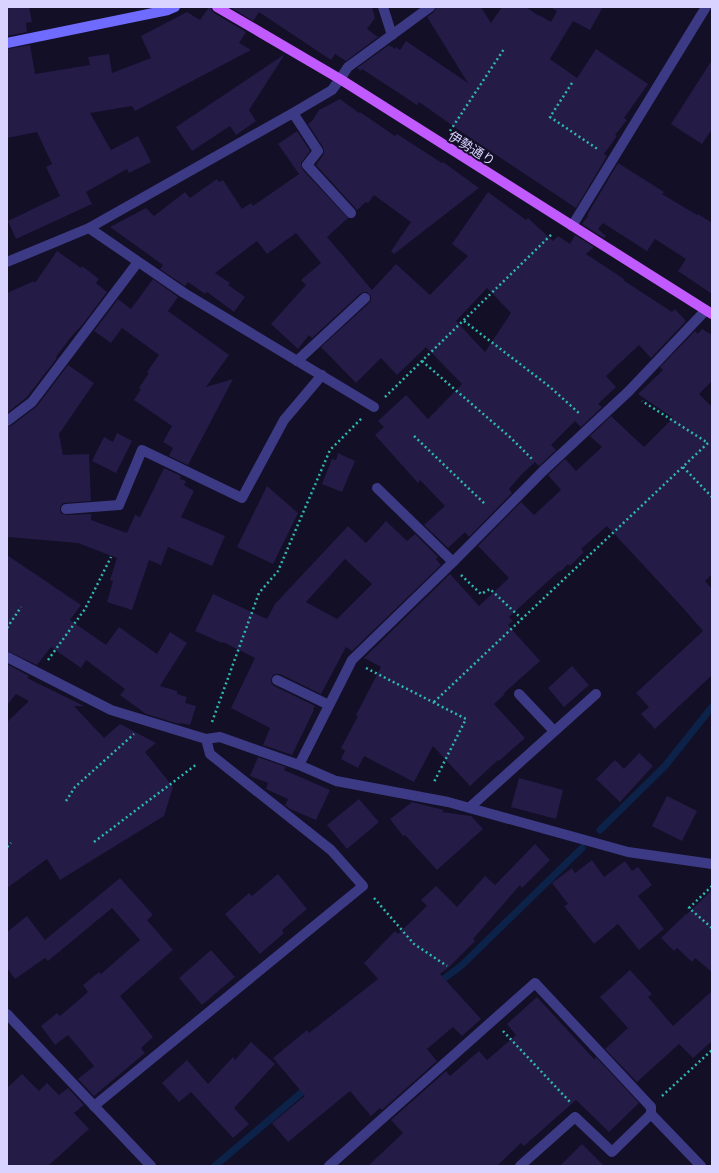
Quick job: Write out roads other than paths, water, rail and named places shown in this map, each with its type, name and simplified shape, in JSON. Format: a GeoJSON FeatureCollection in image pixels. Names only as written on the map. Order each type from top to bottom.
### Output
{"type":"FeatureCollection","features":[{"type":"Feature","properties":{"kind":"main road"},"geometry":{"type":"LineString","coordinates":[[7,43],[168,10],[175,7]]}},
{"type":"Feature","properties":{"kind":"main road","name":"伊勢通り"},"geometry":{"type":"LineString","coordinates":[[217,7],[340,79],[709,312]]}},
{"type":"Feature","properties":{"kind":"street"},"geometry":{"type":"LineString","coordinates":[[383,7],[392,35]]}},
{"type":"Feature","properties":{"kind":"street"},"geometry":{"type":"LineString","coordinates":[[7,262],[89,228],[332,90],[348,67],[430,7]]}},
{"type":"Feature","properties":{"kind":"street"},"geometry":{"type":"LineString","coordinates":[[568,224],[613,159],[706,7]]}},
{"type":"Feature","properties":{"kind":"street"},"geometry":{"type":"LineString","coordinates":[[293,113],[318,151],[307,165],[351,213]]}},
{"type":"Feature","properties":{"kind":"street"},"geometry":{"type":"LineString","coordinates":[[89,228],[184,293],[374,406]]}},
{"type":"Feature","properties":{"kind":"street"},"geometry":{"type":"LineString","coordinates":[[7,421],[32,402],[138,262]]}},
{"type":"Feature","properties":{"kind":"street"},"geometry":{"type":"LineString","coordinates":[[297,361],[365,298]]}},
{"type":"Feature","properties":{"kind":"street"},"geometry":{"type":"LineString","coordinates":[[299,765],[352,660],[452,563],[544,470],[628,392],[709,312]]}},
{"type":"Feature","properties":{"kind":"street"},"geometry":{"type":"LineString","coordinates":[[66,509],[119,505],[142,450],[242,498],[284,420],[322,375]]}},
{"type":"Feature","properties":{"kind":"street"},"geometry":{"type":"LineString","coordinates":[[377,488],[452,563]]}},
{"type":"Feature","properties":{"kind":"street"},"geometry":{"type":"LineString","coordinates":[[7,657],[111,710],[206,739],[220,737],[299,765],[336,781],[448,802],[628,852],[712,864]]}},
{"type":"Feature","properties":{"kind":"street"},"geometry":{"type":"LineString","coordinates":[[277,680],[329,706]]}},
{"type":"Feature","properties":{"kind":"street"},"geometry":{"type":"LineString","coordinates":[[519,694],[554,731]]}},
{"type":"Feature","properties":{"kind":"street"},"geometry":{"type":"LineString","coordinates":[[469,808],[596,694]]}},
{"type":"Feature","properties":{"kind":"street"},"geometry":{"type":"LineString","coordinates":[[94,1106],[363,886],[331,850],[210,754],[206,739]]}},
{"type":"Feature","properties":{"kind":"street"},"geometry":{"type":"LineString","coordinates":[[329,1166],[534,983],[701,1166]]}},
{"type":"Feature","properties":{"kind":"street"},"geometry":{"type":"LineString","coordinates":[[7,1014],[150,1166]]}},
{"type":"Feature","properties":{"kind":"street"},"geometry":{"type":"LineString","coordinates":[[520,1166],[575,1117],[612,1152],[651,1111]]}},
{"type":"Feature","properties":{"kind":"waterway"},"geometry":{"type":"LineString","coordinates":[[600,830],[665,766],[712,707]]}},
{"type":"Feature","properties":{"kind":"waterway"},"geometry":{"type":"LineString","coordinates":[[437,984],[462,965],[582,848]]}},
{"type":"Feature","properties":{"kind":"waterway"},"geometry":{"type":"LineString","coordinates":[[215,1166],[308,1087]]}}]}
